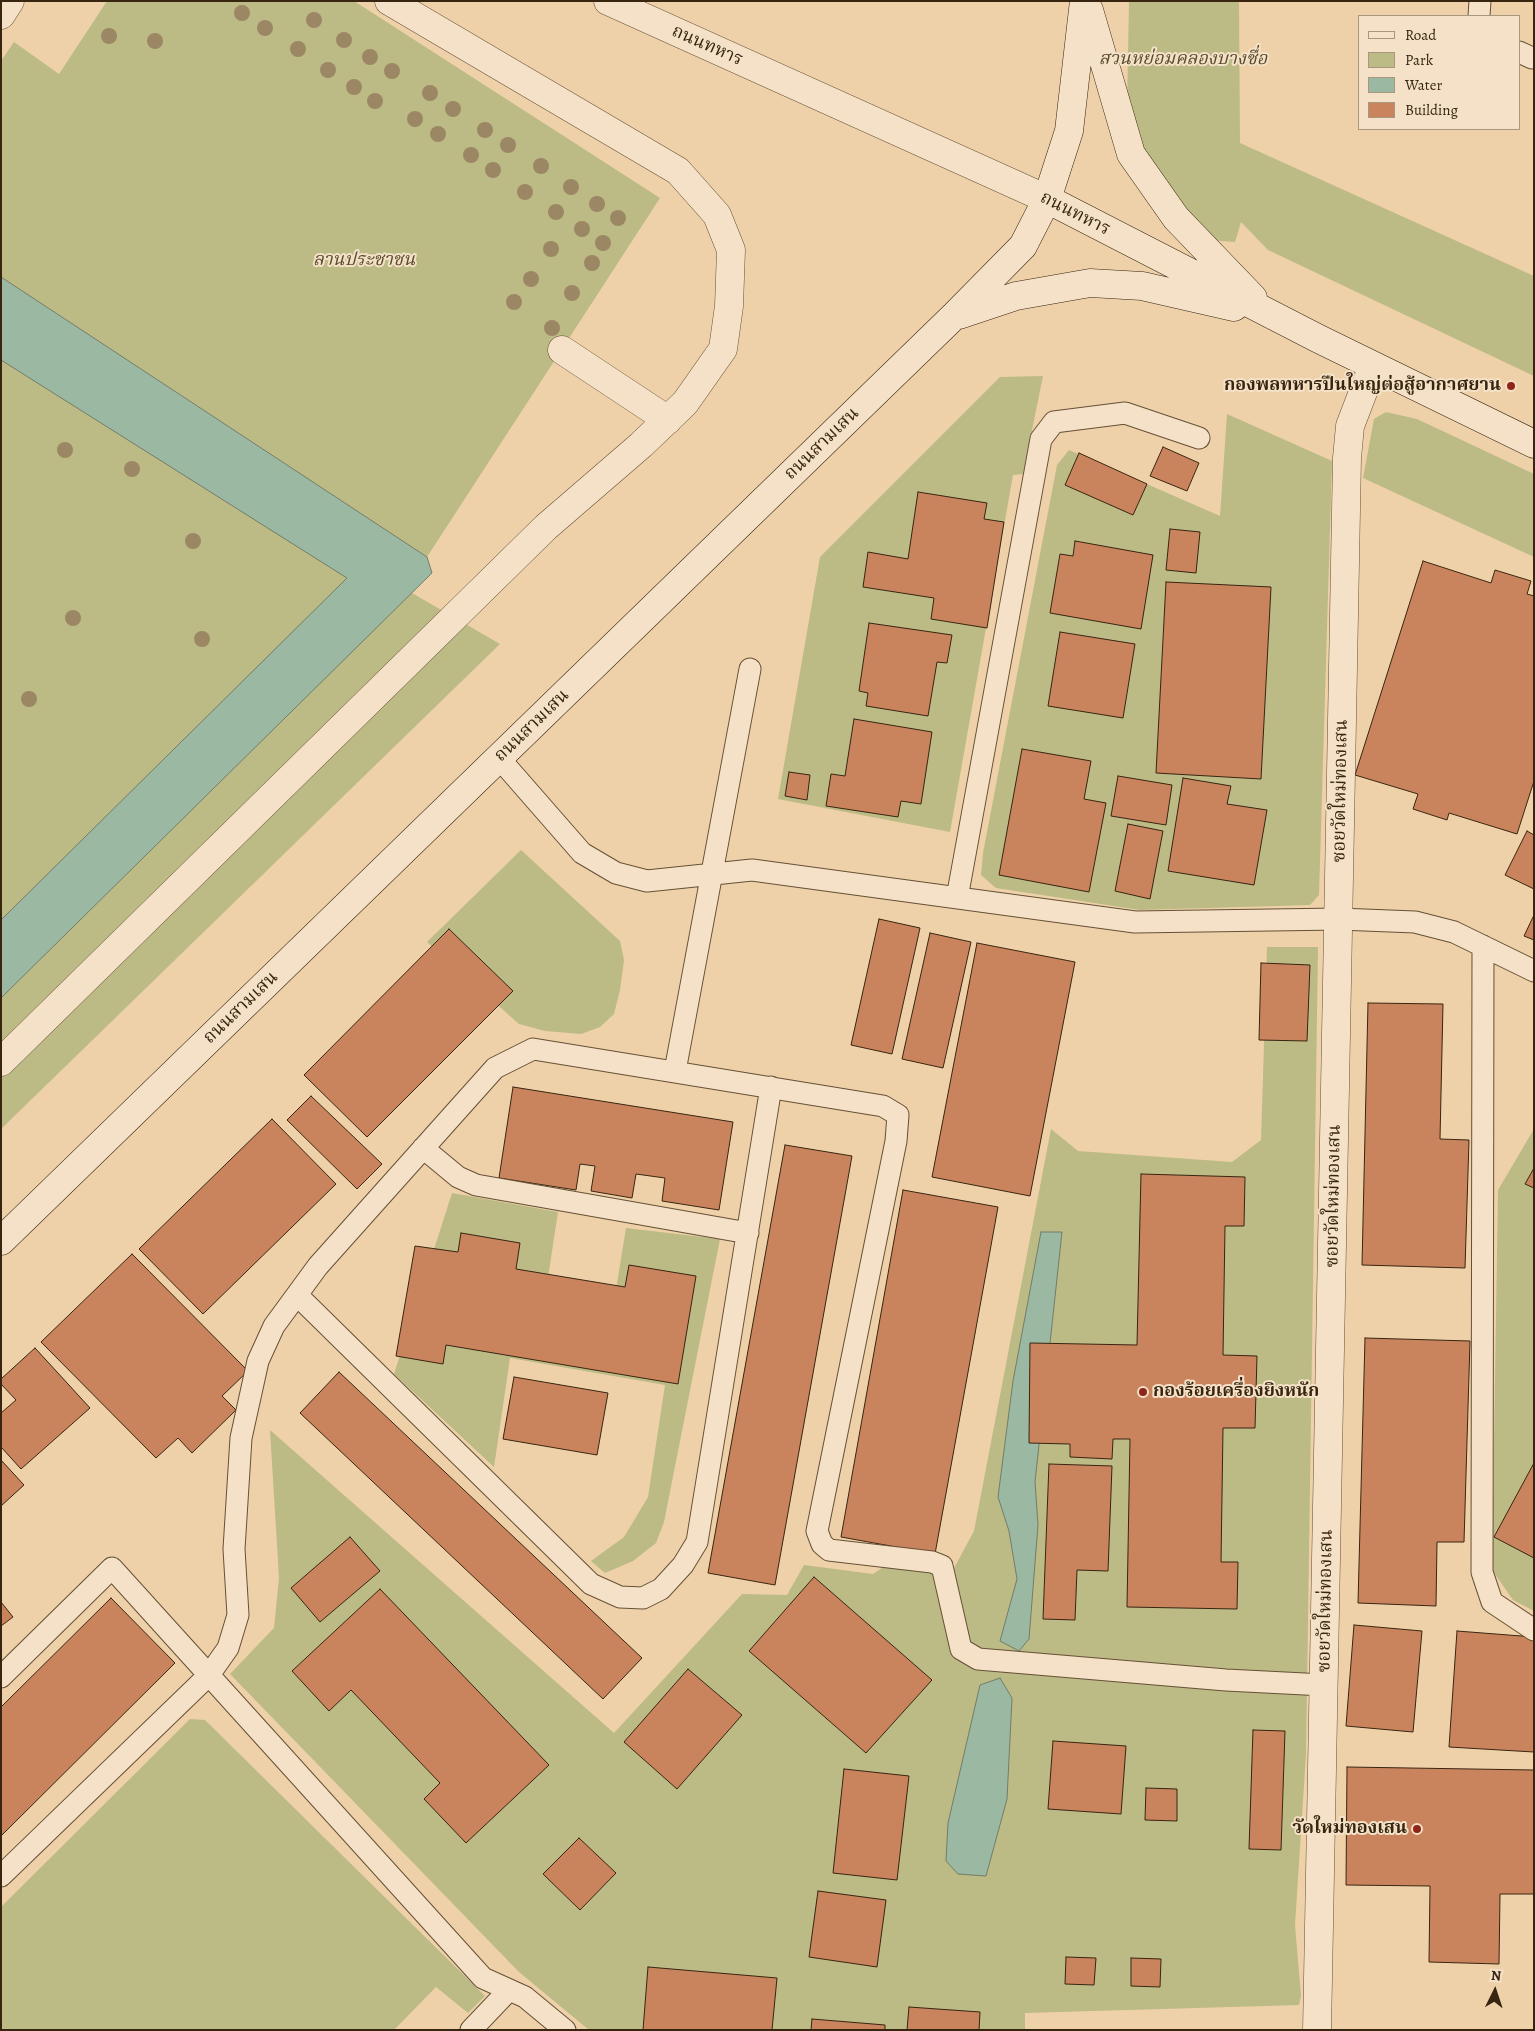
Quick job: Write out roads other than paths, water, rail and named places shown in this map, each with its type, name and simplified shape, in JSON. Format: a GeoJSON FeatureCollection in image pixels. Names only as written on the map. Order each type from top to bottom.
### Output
{"type":"FeatureCollection","features":[{"type":"Feature","properties":{"kind":"street"},"geometry":{"type":"LineString","coordinates":[[1,15],[10,1]]}},
{"type":"Feature","properties":{"kind":"street"},"geometry":{"type":"LineString","coordinates":[[1,1062],[546,528],[668,420],[685,403],[723,349],[729,306],[732,250],[717,215],[678,171],[389,1]]}},
{"type":"Feature","properties":{"kind":"street","name":"ถนนทหาร"},"geometry":{"type":"LineString","coordinates":[[608,1],[1047,199],[1373,366],[1534,444]]}},
{"type":"Feature","properties":{"kind":"street"},"geometry":{"type":"LineString","coordinates":[[1085,1],[1131,154],[1176,218],[1270,314]]}},
{"type":"Feature","properties":{"kind":"street","name":"ถนนสามเสน"},"geometry":{"type":"LineString","coordinates":[[1,1241],[954,316],[1023,246],[1047,199],[1069,131],[1085,1]]}},
{"type":"Feature","properties":{"kind":"street"},"geometry":{"type":"LineString","coordinates":[[954,316],[1016,296],[1090,283],[1142,286],[1270,314]]}},
{"type":"Feature","properties":{"kind":"street"},"geometry":{"type":"LineString","coordinates":[[562,350],[668,420]]}},
{"type":"Feature","properties":{"kind":"street","name":"ซอยวัดใหม่ทองเสน"},"geometry":{"type":"LineString","coordinates":[[1317,2030],[1347,458],[1350,426],[1373,366]]}},
{"type":"Feature","properties":{"kind":"lane"},"geometry":{"type":"LineString","coordinates":[[1479,15],[1480,1]]}},
{"type":"Feature","properties":{"kind":"lane"},"geometry":{"type":"LineString","coordinates":[[957,898],[1041,439],[1054,422],[1125,413],[1199,438]]}},
{"type":"Feature","properties":{"kind":"lane"},"geometry":{"type":"LineString","coordinates":[[675,1071],[750,669]]}},
{"type":"Feature","properties":{"kind":"lane"},"geometry":{"type":"LineString","coordinates":[[499,758],[582,854],[616,873],[647,881],[752,870],[1135,922],[1339,919],[1415,922],[1454,932],[1534,971]]}},
{"type":"Feature","properties":{"kind":"lane"},"geometry":{"type":"LineString","coordinates":[[1483,946],[1482,1572],[1492,1602],[1534,1630]]}},
{"type":"Feature","properties":{"kind":"lane"},"geometry":{"type":"LineString","coordinates":[[1,1876],[209,1675],[228,1648],[238,1616],[234,1549],[242,1438],[258,1361],[274,1326],[318,1266],[495,1068],[533,1049],[883,1106],[898,1115],[896,1142],[817,1531],[822,1544],[829,1550],[932,1562],[942,1566],[961,1649],[978,1659],[1226,1680],[1324,1685]]}},
{"type":"Feature","properties":{"kind":"lane"},"geometry":{"type":"LineString","coordinates":[[296,1296],[591,1584],[620,1597],[643,1598],[661,1589],[684,1564],[697,1542],[771,1087]]}},
{"type":"Feature","properties":{"kind":"lane"},"geometry":{"type":"LineString","coordinates":[[423,1148],[458,1177],[476,1184],[748,1233]]}},
{"type":"Feature","properties":{"kind":"lane"},"geometry":{"type":"LineString","coordinates":[[1,1677],[112,1568],[483,1978],[525,1997],[565,2030]]}},
{"type":"Feature","properties":{"kind":"lane"},"geometry":{"type":"LineString","coordinates":[[472,2030],[509,1990]]}},
{"type":"Feature","properties":{"kind":"water"},"geometry":{"type":"Polygon","coordinates":[[[1,277],[427,557],[432,573],[1,998],[1,920],[347,578],[1,360],[1,277]]]}},
{"type":"Feature","properties":{"kind":"water"},"geometry":{"type":"Polygon","coordinates":[[[1041,1232],[1062,1232],[1035,1482],[1038,1525],[1029,1639],[1019,1651],[1000,1641],[1017,1579],[1009,1531],[998,1497],[1013,1381],[1041,1232]]]}},
{"type":"Feature","properties":{"kind":"water"},"geometry":{"type":"Polygon","coordinates":[[[1000,1678],[1012,1698],[1007,1799],[986,1876],[958,1874],[946,1861],[948,1823],[980,1685],[1000,1678]]]}},
{"type":"Feature","properties":{"kind":"place","name":"กองพลทหารปืนใหญ่ต่อสู้อากาศยาน"},"geometry":{"type":"Point","coordinates":[1511,386]}},
{"type":"Feature","properties":{"kind":"place","name":"กองร้อยเครื่องยิงหนัก"},"geometry":{"type":"Point","coordinates":[1143,1392]}},
{"type":"Feature","properties":{"kind":"place","name":"วัดใหม่ทองเสน"},"geometry":{"type":"Point","coordinates":[1417,1829]}},
{"type":"Feature","properties":{"kind":"park label","name":"สวนหย่อมคลองบางซื่อ"},"geometry":{"type":"Point","coordinates":[1183,60]}},
{"type":"Feature","properties":{"kind":"park label","name":"ลานประชาชน"},"geometry":{"type":"Point","coordinates":[364,261]}}]}
